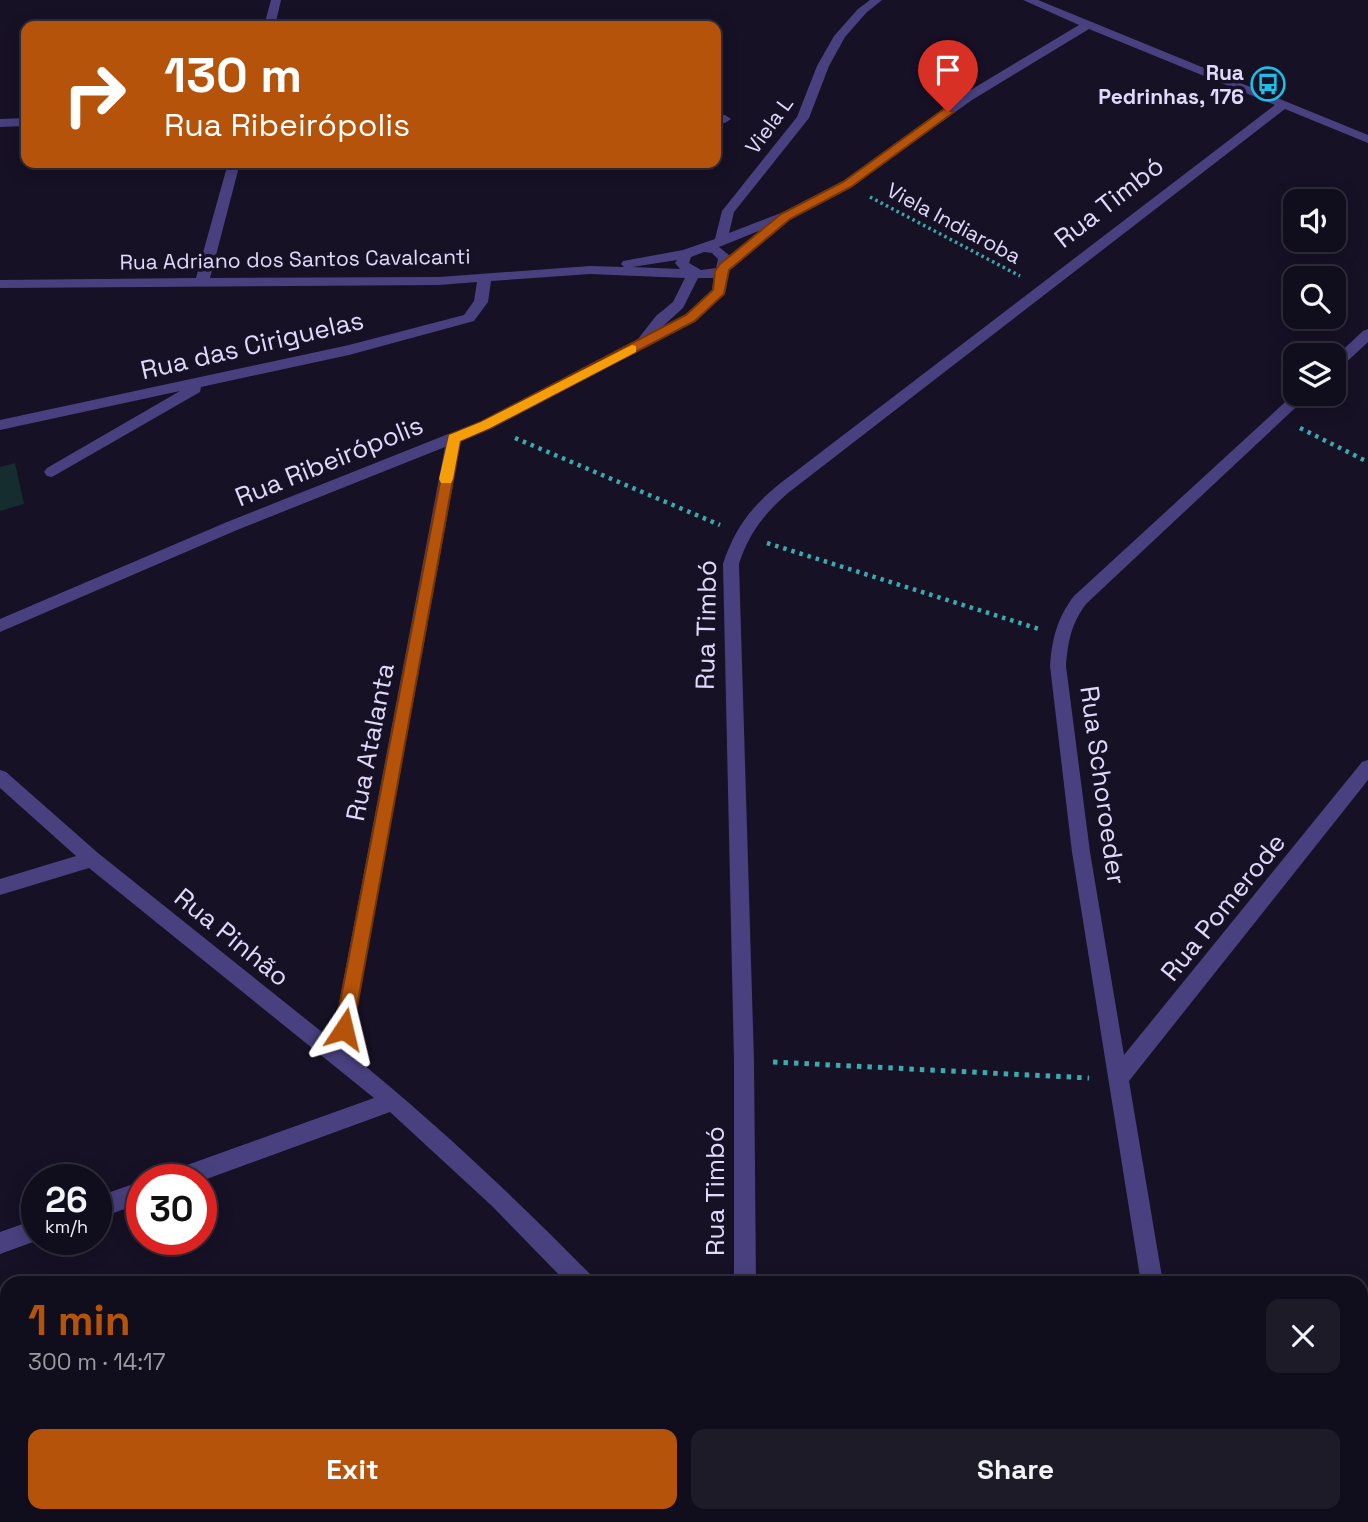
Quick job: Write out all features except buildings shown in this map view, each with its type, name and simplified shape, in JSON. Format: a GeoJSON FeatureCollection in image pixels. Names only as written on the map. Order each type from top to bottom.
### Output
{"type":"FeatureCollection","features":[{"type":"Feature","properties":{"kind":"street"},"geometry":{"type":"LineString","coordinates":[[270,21],[276,0]]}},
{"type":"Feature","properties":{"kind":"street","name":"Viela L"},"geometry":{"type":"LineString","coordinates":[[720,241],[728,211],[803,118],[823,66],[840,36],[862,11],[877,0]]}},
{"type":"Feature","properties":{"kind":"street"},"geometry":{"type":"LineString","coordinates":[[1028,0],[1368,139]]}},
{"type":"Feature","properties":{"kind":"street","name":"Rua Ribeirópolis"},"geometry":{"type":"LineString","coordinates":[[685,254],[786,216],[847,184],[968,97],[1087,26]]}},
{"type":"Feature","properties":{"kind":"street","name":"Rua Timbó"},"geometry":{"type":"LineString","coordinates":[[745,1276],[744,1061],[731,564],[740,534],[755,512],[783,489],[1283,105]]}},
{"type":"Feature","properties":{"kind":"street"},"geometry":{"type":"LineString","coordinates":[[0,123],[21,122]]}},
{"type":"Feature","properties":{"kind":"street"},"geometry":{"type":"LineString","coordinates":[[202,282],[233,168]]}},
{"type":"Feature","properties":{"kind":"street","name":"Rua Ribeirópolis"},"geometry":{"type":"LineString","coordinates":[[0,626],[232,526],[486,425],[640,345],[690,318],[719,291],[723,269],[786,216]]}},
{"type":"Feature","properties":{"kind":"street"},"geometry":{"type":"LineString","coordinates":[[703,248],[722,254],[725,258],[723,269]]}},
{"type":"Feature","properties":{"kind":"street"},"geometry":{"type":"LineString","coordinates":[[640,345],[661,319],[678,305],[694,274],[682,263],[685,254]]}},
{"type":"Feature","properties":{"kind":"street","name":"Rua Adriano dos Santos Cavalcanti"},"geometry":{"type":"LineString","coordinates":[[590,270],[685,254]]}},
{"type":"Feature","properties":{"kind":"street","name":"Rua Adriano dos Santos Cavalcanti"},"geometry":{"type":"LineString","coordinates":[[0,284],[439,281],[590,270],[708,275],[723,269]]}},
{"type":"Feature","properties":{"kind":"street","name":"Rua das Ciriguelas"},"geometry":{"type":"LineString","coordinates":[[0,425],[349,350],[469,318],[481,302],[485,276]]}},
{"type":"Feature","properties":{"kind":"street"},"geometry":{"type":"LineString","coordinates":[[1346,355],[1368,334]]}},
{"type":"Feature","properties":{"kind":"street"},"geometry":{"type":"LineString","coordinates":[[52,472],[211,380]]}},
{"type":"Feature","properties":{"kind":"street","name":"Rua Schoroeder"},"geometry":{"type":"LineString","coordinates":[[1151,1276],[1079,839],[1058,666],[1060,635],[1066,618],[1080,600],[1290,406]]}},
{"type":"Feature","properties":{"kind":"street","name":"Rua Atalanta"},"geometry":{"type":"LineString","coordinates":[[339,1055],[454,438]]}},
{"type":"Feature","properties":{"kind":"street","name":"Rua Pomerode"},"geometry":{"type":"LineString","coordinates":[[1118,1079],[1368,767]]}},
{"type":"Feature","properties":{"kind":"street","name":"Rua Pinhão"},"geometry":{"type":"LineString","coordinates":[[0,777],[92,859],[393,1101],[500,1198],[576,1276]]}},
{"type":"Feature","properties":{"kind":"street"},"geometry":{"type":"LineString","coordinates":[[0,887],[92,859]]}},
{"type":"Feature","properties":{"kind":"street"},"geometry":{"type":"LineString","coordinates":[[217,1165],[393,1101]]}},
{"type":"Feature","properties":{"kind":"street"},"geometry":{"type":"LineString","coordinates":[[0,1243],[21,1236]]}},
{"type":"Feature","properties":{"kind":"path","name":"Viela Indiaroba"},"geometry":{"type":"LineString","coordinates":[[847,184],[1046,289]]}},
{"type":"Feature","properties":{"kind":"path"},"geometry":{"type":"LineString","coordinates":[[1279,417],[1368,462]]}},
{"type":"Feature","properties":{"kind":"path"},"geometry":{"type":"LineString","coordinates":[[744,1061],[1118,1079]]}},
{"type":"Feature","properties":{"kind":"green space"},"geometry":{"type":"Polygon","coordinates":[[[15,463],[24,504],[0,511],[0,467],[15,463]]]}},
{"type":"Feature","properties":{"kind":"slow traffic"},"geometry":{"type":"LineString","coordinates":[[446,479],[454,438],[486,425],[632,349]]}},
{"type":"Feature","properties":{"kind":"place","name":"Rua Pedrinhas, 176"},"geometry":{"type":"Point","coordinates":[1268,84]}},
{"type":"Feature","properties":{"kind":"route"},"geometry":{"type":"LineString","coordinates":[[344,1029],[454,438],[486,425],[690,318],[719,291],[721,271],[786,216],[847,184],[948,112]]}}]}
